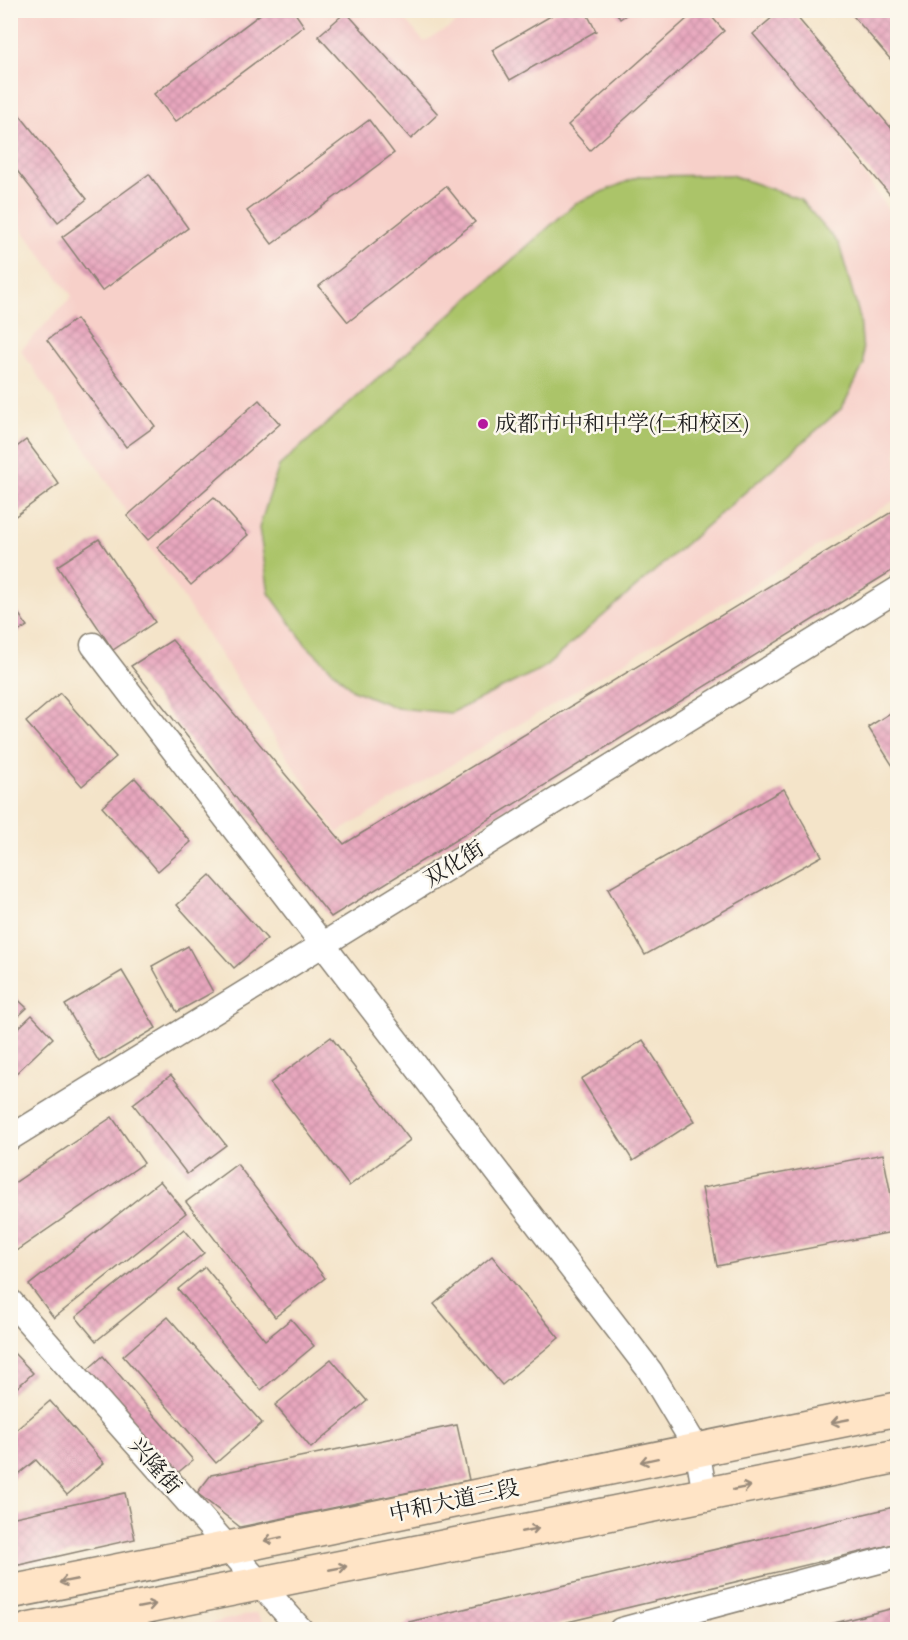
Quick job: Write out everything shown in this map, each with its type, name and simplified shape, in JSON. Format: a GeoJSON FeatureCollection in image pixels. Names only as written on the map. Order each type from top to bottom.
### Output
{"type":"FeatureCollection","features":[{"type":"Feature","properties":{"kind":"main road","name":"中和大道三段"},"geometry":{"type":"LineString","coordinates":[[10,1592],[228,1549],[697,1449],[897,1409]]}},
{"type":"Feature","properties":{"kind":"main road","name":"中和大道三段"},"geometry":{"type":"LineString","coordinates":[[28,1629],[897,1456]]}},
{"type":"Feature","properties":{"kind":"street","name":"双化街"},"geometry":{"type":"LineString","coordinates":[[10,1138],[897,589]]}},
{"type":"Feature","properties":{"kind":"street"},"geometry":{"type":"LineString","coordinates":[[93,645],[650,1371],[697,1449],[705,1495]]}},
{"type":"Feature","properties":{"kind":"street","name":"兴隆街"},"geometry":{"type":"LineString","coordinates":[[10,1301],[301,1629]]}},
{"type":"Feature","properties":{"kind":"street"},"geometry":{"type":"LineString","coordinates":[[621,1629],[897,1556]]}},
{"type":"Feature","properties":{"kind":"shaded area","name":"成都市中和中学(仁和校区)"},"geometry":{"type":"Polygon","coordinates":[[[11,11],[398,11],[424,42],[477,11],[759,11],[897,224],[897,499],[337,833],[21,350],[72,296],[11,215],[11,11]]]}},
{"type":"Feature","properties":{"kind":"shaded area"},"geometry":{"type":"Polygon","coordinates":[[[256,1613],[268,1629],[186,1629],[256,1613]]]}},
{"type":"Feature","properties":{"kind":"green space"},"geometry":{"type":"Polygon","coordinates":[[[731,175],[800,199],[839,244],[860,318],[864,364],[842,408],[543,668],[451,713],[397,708],[353,690],[306,645],[269,593],[259,528],[279,466],[576,203],[640,176],[731,175]]]}},
{"type":"Feature","properties":{"kind":"building"},"geometry":{"type":"Polygon","coordinates":[[[266,10],[293,10],[304,26],[175,122],[154,94],[266,10]]]}},
{"type":"Feature","properties":{"kind":"building"},"geometry":{"type":"Polygon","coordinates":[[[561,10],[585,10],[596,31],[510,80],[492,50],[561,10]]]}},
{"type":"Feature","properties":{"kind":"building"},"geometry":{"type":"Polygon","coordinates":[[[615,10],[633,10],[620,19],[615,10]]]}},
{"type":"Feature","properties":{"kind":"building"},"geometry":{"type":"Polygon","coordinates":[[[697,10],[706,10],[724,31],[590,150],[568,125],[697,10]]]}},
{"type":"Feature","properties":{"kind":"building"},"geometry":{"type":"Polygon","coordinates":[[[781,10],[791,10],[898,136],[898,204],[753,34],[781,10]]]}},
{"type":"Feature","properties":{"kind":"building"},"geometry":{"type":"Polygon","coordinates":[[[848,10],[898,10],[898,68],[848,10]]]}},
{"type":"Feature","properties":{"kind":"building"},"geometry":{"type":"Polygon","coordinates":[[[346,12],[438,114],[411,139],[318,36],[346,12]]]}},
{"type":"Feature","properties":{"kind":"building"},"geometry":{"type":"Polygon","coordinates":[[[10,103],[87,199],[58,222],[10,162],[10,103]]]}},
{"type":"Feature","properties":{"kind":"building"},"geometry":{"type":"Polygon","coordinates":[[[369,120],[394,153],[272,244],[247,211],[369,120]]]}},
{"type":"Feature","properties":{"kind":"building"},"geometry":{"type":"Polygon","coordinates":[[[149,174],[188,228],[102,291],[62,237],[149,174]]]}},
{"type":"Feature","properties":{"kind":"building"},"geometry":{"type":"Polygon","coordinates":[[[446,186],[475,222],[348,322],[319,286],[446,186]]]}},
{"type":"Feature","properties":{"kind":"building"},"geometry":{"type":"Polygon","coordinates":[[[76,319],[155,426],[126,447],[47,340],[76,319]]]}},
{"type":"Feature","properties":{"kind":"building"},"geometry":{"type":"Polygon","coordinates":[[[259,400],[280,424],[148,540],[127,516],[259,400]]]}},
{"type":"Feature","properties":{"kind":"building"},"geometry":{"type":"Polygon","coordinates":[[[26,440],[59,484],[10,520],[10,452],[26,440]]]}},
{"type":"Feature","properties":{"kind":"building"},"geometry":{"type":"Polygon","coordinates":[[[214,497],[248,535],[191,585],[157,547],[214,497]]]}},
{"type":"Feature","properties":{"kind":"building"},"geometry":{"type":"Polygon","coordinates":[[[898,508],[898,567],[331,917],[131,666],[172,640],[344,844],[898,508]]]}},
{"type":"Feature","properties":{"kind":"building"},"geometry":{"type":"Polygon","coordinates":[[[99,539],[155,622],[113,650],[57,566],[99,539]]]}},
{"type":"Feature","properties":{"kind":"building"},"geometry":{"type":"Polygon","coordinates":[[[10,601],[27,626],[10,637],[10,601]]]}},
{"type":"Feature","properties":{"kind":"building"},"geometry":{"type":"Polygon","coordinates":[[[60,693],[116,757],[82,786],[26,722],[60,693]]]}},
{"type":"Feature","properties":{"kind":"building"},"geometry":{"type":"Polygon","coordinates":[[[898,708],[898,774],[868,727],[898,708]]]}},
{"type":"Feature","properties":{"kind":"building"},"geometry":{"type":"Polygon","coordinates":[[[135,778],[191,842],[158,871],[102,807],[135,778]]]}},
{"type":"Feature","properties":{"kind":"building"},"geometry":{"type":"Polygon","coordinates":[[[784,789],[822,856],[645,955],[608,889],[784,789]]]}},
{"type":"Feature","properties":{"kind":"building"},"geometry":{"type":"Polygon","coordinates":[[[210,875],[267,939],[234,968],[177,905],[210,875]]]}},
{"type":"Feature","properties":{"kind":"building"},"geometry":{"type":"Polygon","coordinates":[[[188,946],[213,992],[177,1012],[152,966],[188,946]]]}},
{"type":"Feature","properties":{"kind":"building"},"geometry":{"type":"Polygon","coordinates":[[[122,971],[156,1028],[99,1062],[65,1005],[122,971]]]}},
{"type":"Feature","properties":{"kind":"building"},"geometry":{"type":"Polygon","coordinates":[[[10,992],[27,1008],[10,1024],[10,992]]]}},
{"type":"Feature","properties":{"kind":"building"},"geometry":{"type":"Polygon","coordinates":[[[32,1015],[53,1038],[10,1079],[10,1036],[32,1015]]]}},
{"type":"Feature","properties":{"kind":"building"},"geometry":{"type":"Polygon","coordinates":[[[331,1037],[410,1140],[349,1186],[270,1083],[331,1037]]]}},
{"type":"Feature","properties":{"kind":"building"},"geometry":{"type":"Polygon","coordinates":[[[643,1040],[695,1121],[633,1161],[581,1079],[643,1040]]]}},
{"type":"Feature","properties":{"kind":"building"},"geometry":{"type":"Polygon","coordinates":[[[171,1075],[226,1145],[187,1174],[133,1104],[171,1075]]]}},
{"type":"Feature","properties":{"kind":"building"},"geometry":{"type":"Polygon","coordinates":[[[112,1117],[144,1163],[10,1255],[10,1186],[112,1117]]]}},
{"type":"Feature","properties":{"kind":"building"},"geometry":{"type":"Polygon","coordinates":[[[883,1154],[898,1231],[717,1266],[702,1188],[883,1154]]]}},
{"type":"Feature","properties":{"kind":"building"},"geometry":{"type":"Polygon","coordinates":[[[237,1164],[325,1278],[275,1317],[186,1202],[237,1164]]]}},
{"type":"Feature","properties":{"kind":"building"},"geometry":{"type":"Polygon","coordinates":[[[160,1181],[186,1213],[54,1318],[29,1285],[160,1181]]]}},
{"type":"Feature","properties":{"kind":"building"},"geometry":{"type":"Polygon","coordinates":[[[184,1229],[204,1253],[96,1341],[76,1317],[184,1229]]]}},
{"type":"Feature","properties":{"kind":"building"},"geometry":{"type":"Polygon","coordinates":[[[492,1256],[559,1338],[502,1385],[434,1304],[492,1256]]]}},
{"type":"Feature","properties":{"kind":"building"},"geometry":{"type":"Polygon","coordinates":[[[205,1267],[265,1340],[291,1319],[314,1346],[261,1390],[178,1289],[205,1267]]]}},
{"type":"Feature","properties":{"kind":"building"},"geometry":{"type":"Polygon","coordinates":[[[168,1317],[262,1423],[216,1463],[123,1356],[168,1317]]]}},
{"type":"Feature","properties":{"kind":"building"},"geometry":{"type":"Polygon","coordinates":[[[10,1349],[33,1373],[10,1394],[10,1349]]]}},
{"type":"Feature","properties":{"kind":"building"},"geometry":{"type":"Polygon","coordinates":[[[103,1356],[193,1460],[175,1475],[85,1372],[103,1356]]]}},
{"type":"Feature","properties":{"kind":"building"},"geometry":{"type":"Polygon","coordinates":[[[331,1359],[367,1401],[311,1448],[275,1405],[331,1359]]]}},
{"type":"Feature","properties":{"kind":"building"},"geometry":{"type":"Polygon","coordinates":[[[50,1401],[104,1463],[67,1495],[36,1460],[10,1481],[10,1435],[50,1401]]]}},
{"type":"Feature","properties":{"kind":"building"},"geometry":{"type":"Polygon","coordinates":[[[457,1425],[469,1480],[240,1527],[197,1493],[211,1475],[457,1425]]]}},
{"type":"Feature","properties":{"kind":"building"},"geometry":{"type":"Polygon","coordinates":[[[125,1493],[135,1539],[10,1567],[10,1518],[125,1493]]]}},
{"type":"Feature","properties":{"kind":"building"},"geometry":{"type":"Polygon","coordinates":[[[898,1506],[898,1543],[534,1630],[400,1630],[409,1622],[898,1506]]]}},
{"type":"Feature","properties":{"kind":"building"},"geometry":{"type":"Polygon","coordinates":[[[898,1607],[898,1630],[811,1629],[898,1607]]]}},
{"type":"Feature","properties":{"kind":"place","name":"成都市中和中学(仁和校区)"},"geometry":{"type":"Point","coordinates":[483,424]}}]}
